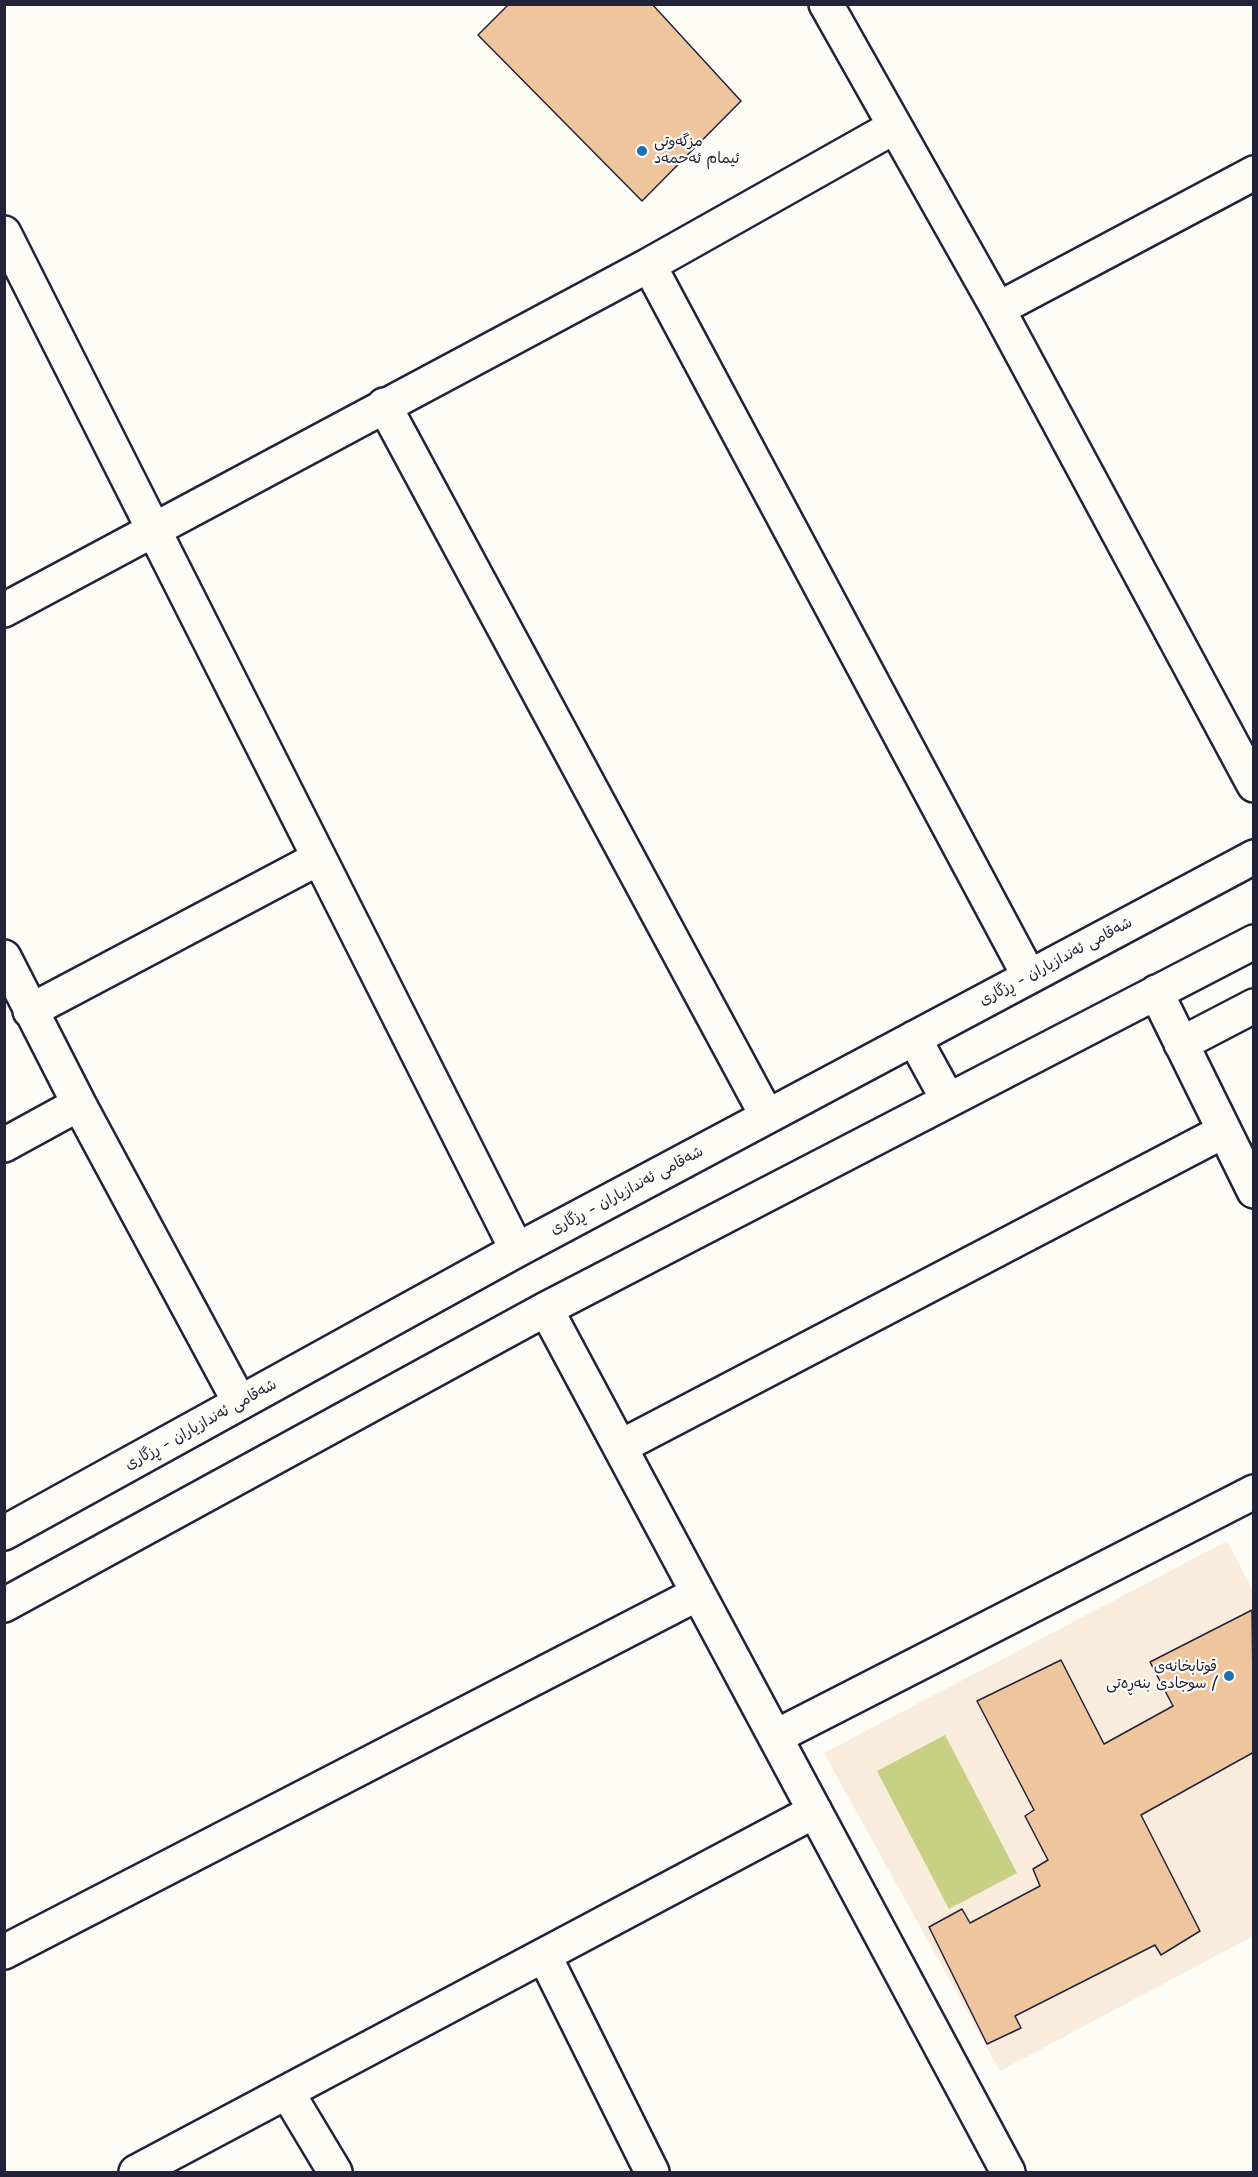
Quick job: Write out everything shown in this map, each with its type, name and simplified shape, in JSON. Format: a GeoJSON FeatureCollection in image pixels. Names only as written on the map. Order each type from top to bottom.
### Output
{"type":"FeatureCollection","features":[{"type":"Feature","properties":{"kind":"street"},"geometry":{"type":"LineString","coordinates":[[826,4],[998,309],[1254,785]]}},
{"type":"Feature","properties":{"kind":"street"},"geometry":{"type":"LineString","coordinates":[[4,610],[649,265],[894,127]]}},
{"type":"Feature","properties":{"kind":"street"},"geometry":{"type":"LineString","coordinates":[[998,309],[1252,178]]}},
{"type":"Feature","properties":{"kind":"street"},"geometry":{"type":"LineString","coordinates":[[4,233],[518,1250]]}},
{"type":"Feature","properties":{"kind":"street"},"geometry":{"type":"LineString","coordinates":[[649,265],[1029,976]]}},
{"type":"Feature","properties":{"kind":"street"},"geometry":{"type":"LineString","coordinates":[[384,405],[767,1116]]}},
{"type":"Feature","properties":{"kind":"street","name":"شەقامی ئەندازیاران - ڕزگاری"},"geometry":{"type":"LineString","coordinates":[[4,1533],[518,1250],[1254,857]]}},
{"type":"Feature","properties":{"kind":"street"},"geometry":{"type":"LineString","coordinates":[[30,1011],[319,858]]}},
{"type":"Feature","properties":{"kind":"street"},"geometry":{"type":"LineString","coordinates":[[4,1605],[546,1309],[1254,942]]}},
{"type":"Feature","properties":{"kind":"street"},"geometry":{"type":"LineString","coordinates":[[4,957],[79,1104],[240,1402]]}},
{"type":"Feature","properties":{"kind":"street"},"geometry":{"type":"LineString","coordinates":[[1156,992],[1254,1191]]}},
{"type":"Feature","properties":{"kind":"street"},"geometry":{"type":"LineString","coordinates":[[1181,1044],[1254,1006]]}},
{"type":"Feature","properties":{"kind":"street"},"geometry":{"type":"LineString","coordinates":[[914,1038],[948,1100]]}},
{"type":"Feature","properties":{"kind":"street"},"geometry":{"type":"LineString","coordinates":[[4,1145],[79,1104]]}},
{"type":"Feature","properties":{"kind":"street"},"geometry":{"type":"LineString","coordinates":[[620,1447],[1224,1131]]}},
{"type":"Feature","properties":{"kind":"street"},"geometry":{"type":"LineString","coordinates":[[546,1309],[1008,2172]]}},
{"type":"Feature","properties":{"kind":"street"},"geometry":{"type":"LineString","coordinates":[[775,1737],[1254,1492]]}},
{"type":"Feature","properties":{"kind":"street"},"geometry":{"type":"LineString","coordinates":[[4,1952],[698,1594]]}},
{"type":"Feature","properties":{"kind":"street"},"geometry":{"type":"LineString","coordinates":[[136,2172],[815,1811]]}},
{"type":"Feature","properties":{"kind":"street"},"geometry":{"type":"LineString","coordinates":[[544,1955],[652,2172]]}},
{"type":"Feature","properties":{"kind":"street"},"geometry":{"type":"LineString","coordinates":[[287,2092],[335,2172]]}},
{"type":"Feature","properties":{"kind":"shaded area"},"geometry":{"type":"Polygon","coordinates":[[[1227,1541],[1253,1591],[1253,1936],[1000,2071],[824,1753],[1227,1541]]]}},
{"type":"Feature","properties":{"kind":"green space"},"geometry":{"type":"Polygon","coordinates":[[[945,1735],[1017,1873],[949,1909],[877,1771],[945,1735]]]}},
{"type":"Feature","properties":{"kind":"building","name":"مزگەوتی ئیمام ئەحمەد"},"geometry":{"type":"Polygon","coordinates":[[[509,4],[652,4],[741,101],[642,201],[478,35],[509,4]]]}},
{"type":"Feature","properties":{"kind":"building"},"geometry":{"type":"Polygon","coordinates":[[[1252,1610],[1254,1752],[1141,1815],[1200,1931],[1161,1955],[1155,1945],[1015,2016],[1021,2028],[987,2044],[929,1927],[962,1909],[970,1923],[1040,1886],[1033,1869],[1048,1860],[1025,1816],[1034,1810],[977,1701],[1061,1660],[1104,1744],[1173,1706],[1150,1662],[1252,1610]]]}},
{"type":"Feature","properties":{"kind":"place","name":"مزگەوتی ئیمام ئەحمەد"},"geometry":{"type":"Point","coordinates":[642,151]}},
{"type":"Feature","properties":{"kind":"place","name":"قوتابخانەی سوجادی بنەڕەتی /"},"geometry":{"type":"Point","coordinates":[1229,1676]}}]}
